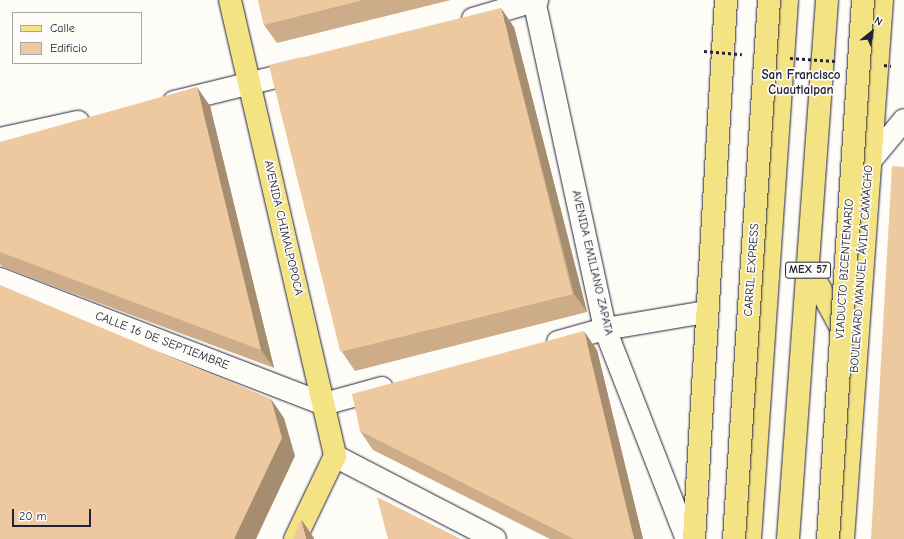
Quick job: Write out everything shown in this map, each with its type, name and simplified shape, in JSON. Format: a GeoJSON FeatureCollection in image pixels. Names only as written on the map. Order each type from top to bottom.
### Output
{"type":"FeatureCollection","features":[{"type":"Feature","properties":{"kind":"main road","name":"AVENIDA CHIMALPOPOCA"},"geometry":{"type":"LineString","coordinates":[[230,0],[335,456]]}},
{"type":"Feature","properties":{"kind":"main road"},"geometry":{"type":"LineString","coordinates":[[694,539],[706,312],[726,0]]}},
{"type":"Feature","properties":{"kind":"main road"},"geometry":{"type":"LineString","coordinates":[[724,539],[758,0]]}},
{"type":"Feature","properties":{"kind":"main road","name":"CARRIL EXPRESS"},"geometry":{"type":"LineString","coordinates":[[734,539],[769,0]]}},
{"type":"Feature","properties":{"kind":"main road","name":"MEX 57"},"geometry":{"type":"LineString","coordinates":[[750,539],[787,0]]}},
{"type":"Feature","properties":{"kind":"main road","name":"MEX 57"},"geometry":{"type":"LineString","coordinates":[[788,539],[827,0]]}},
{"type":"Feature","properties":{"kind":"main road","name":"VIADUCTO BICENTENARIO"},"geometry":{"type":"LineString","coordinates":[[828,539],[863,0]]}},
{"type":"Feature","properties":{"kind":"main road","name":"BOULEVARD MANUEL ÁVILA CAMACHO"},"geometry":{"type":"LineString","coordinates":[[843,539],[855,354],[882,0]]}},
{"type":"Feature","properties":{"kind":"main road"},"geometry":{"type":"LineString","coordinates":[[808,266],[855,354]]}},
{"type":"Feature","properties":{"kind":"main road"},"geometry":{"type":"LineString","coordinates":[[295,539],[335,456]]}},
{"type":"Feature","properties":{"kind":"street"},"geometry":{"type":"LineString","coordinates":[[452,25],[535,0]]}},
{"type":"Feature","properties":{"kind":"street","name":"AVENIDA EMILIANO ZAPATA"},"geometry":{"type":"LineString","coordinates":[[535,0],[605,329],[687,539]]}},
{"type":"Feature","properties":{"kind":"street"},"geometry":{"type":"LineString","coordinates":[[156,106],[250,86],[317,66]]}},
{"type":"Feature","properties":{"kind":"street"},"geometry":{"type":"LineString","coordinates":[[0,139],[102,117]]}},
{"type":"Feature","properties":{"kind":"street"},"geometry":{"type":"LineString","coordinates":[[870,160],[904,120]]}},
{"type":"Feature","properties":{"kind":"street","name":"CALLE 16 DE SEPTIEMBRE"},"geometry":{"type":"LineString","coordinates":[[0,279],[324,404]]}},
{"type":"Feature","properties":{"kind":"street"},"geometry":{"type":"LineString","coordinates":[[537,347],[605,329],[706,312]]}},
{"type":"Feature","properties":{"kind":"street"},"geometry":{"type":"LineString","coordinates":[[324,404],[400,384]]}},
{"type":"Feature","properties":{"kind":"street"},"geometry":{"type":"LineString","coordinates":[[335,456],[495,539]]}},
{"type":"Feature","properties":{"kind":"path"},"geometry":{"type":"LineString","coordinates":[[704,51],[751,55]]}},
{"type":"Feature","properties":{"kind":"path"},"geometry":{"type":"LineString","coordinates":[[782,57],[844,62]]}},
{"type":"Feature","properties":{"kind":"path"},"geometry":{"type":"LineString","coordinates":[[875,64],[891,66]]}},
{"type":"Feature","properties":{"kind":"building"},"geometry":{"type":"Polygon","coordinates":[[[258,0],[363,0],[264,25],[258,0]]]}},
{"type":"Feature","properties":{"kind":"building"},"geometry":{"type":"Polygon","coordinates":[[[501,8],[572,294],[340,352],[269,66],[501,8]]]}},
{"type":"Feature","properties":{"kind":"building"},"geometry":{"type":"Polygon","coordinates":[[[197,87],[261,350],[0,252],[0,142],[197,87]]]}},
{"type":"Feature","properties":{"kind":"building"},"geometry":{"type":"Polygon","coordinates":[[[892,166],[904,167],[904,539],[871,539],[892,166]]]}},
{"type":"Feature","properties":{"kind":"building"},"geometry":{"type":"Polygon","coordinates":[[[0,285],[271,399],[282,438],[234,539],[0,539],[0,285]]]}},
{"type":"Feature","properties":{"kind":"building"},"geometry":{"type":"Polygon","coordinates":[[[584,331],[634,539],[574,539],[360,431],[352,394],[584,331]]]}},
{"type":"Feature","properties":{"kind":"building"},"geometry":{"type":"Polygon","coordinates":[[[377,497],[461,539],[388,539],[377,497]]]}},
{"type":"Feature","properties":{"kind":"building"},"geometry":{"type":"Polygon","coordinates":[[[301,519],[306,539],[293,539],[301,519]]]}},
{"type":"Feature","properties":{"kind":"district","name":"San Francisco Cuautlalpan"},"geometry":{"type":"Point","coordinates":[801,84]}}]}
